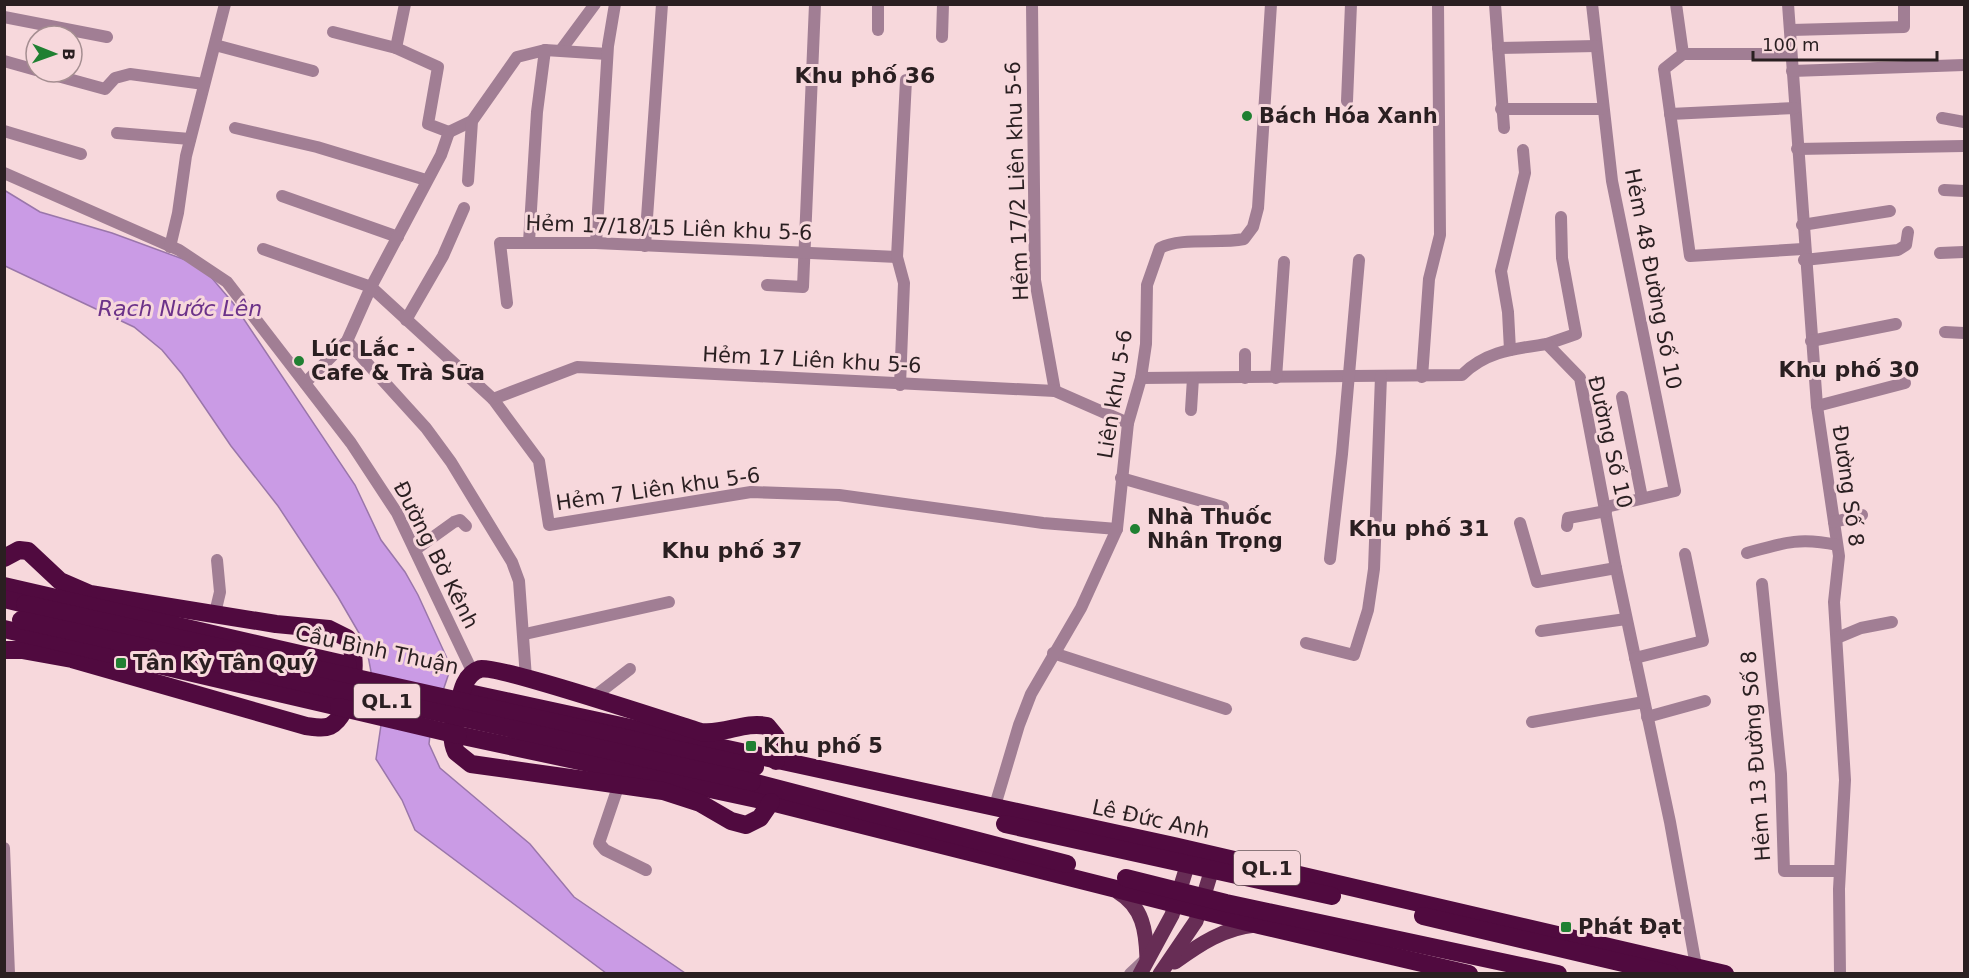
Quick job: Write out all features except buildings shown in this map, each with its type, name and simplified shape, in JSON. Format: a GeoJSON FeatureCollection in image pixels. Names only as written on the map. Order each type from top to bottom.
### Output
{"type":"FeatureCollection","features":[{"type":"Feature","properties":{"kind":"highway"},"geometry":{"type":"LineString","coordinates":[[4,558],[19,550],[28,551],[60,581],[90,594],[215,612],[276,624],[329,629],[347,638],[355,659],[348,698],[335,722],[322,728],[306,726],[72,659],[22,650],[4,650]]}},
{"type":"Feature","properties":{"kind":"highway","name":"Cầu Bình Thuận"},"geometry":{"type":"LineString","coordinates":[[4,586],[776,761]]}},
{"type":"Feature","properties":{"kind":"highway","name":"QL.1"},"geometry":{"type":"LineString","coordinates":[[4,599],[17,613],[754,775],[1100,878]]}},
{"type":"Feature","properties":{"kind":"highway","name":"QL.1"},"geometry":{"type":"LineString","coordinates":[[4,628],[339,707],[771,802],[1476,965],[1558,974]]}},
{"type":"Feature","properties":{"kind":"highway"},"geometry":{"type":"LineString","coordinates":[[771,802],[760,818],[746,825],[731,821],[683,797],[619,784],[479,766],[460,758],[453,745],[452,731],[463,687],[473,673],[485,668],[526,678],[701,732],[719,733],[751,724],[767,726],[776,737],[776,761]]}},
{"type":"Feature","properties":{"kind":"highway","name":"Lê Đức Anh"},"geometry":{"type":"LineString","coordinates":[[776,761],[1188,863],[1670,974]]}},
{"type":"Feature","properties":{"kind":"highway","name":"Lê Đức Anh"},"geometry":{"type":"LineString","coordinates":[[754,775],[1174,846],[1725,974]]}},
{"type":"Feature","properties":{"kind":"highway","name":"QL.1"},"geometry":{"type":"LineString","coordinates":[[1202,903],[1259,924],[1469,974]]}},
{"type":"Feature","properties":{"kind":"main road"},"geometry":{"type":"LineString","coordinates":[[1140,974],[1146,958],[1179,897],[1188,863]]}},
{"type":"Feature","properties":{"kind":"main road"},"geometry":{"type":"LineString","coordinates":[[1161,972],[1190,933],[1212,868]]}},
{"type":"Feature","properties":{"kind":"main road"},"geometry":{"type":"LineString","coordinates":[[1100,878],[1135,905],[1146,933],[1146,958]]}},
{"type":"Feature","properties":{"kind":"main road"},"geometry":{"type":"LineString","coordinates":[[1161,972],[1205,941],[1227,930],[1259,924]]}},
{"type":"Feature","properties":{"kind":"street"},"geometry":{"type":"LineString","coordinates":[[170,248],[190,139],[225,4]]}},
{"type":"Feature","properties":{"kind":"street"},"geometry":{"type":"LineString","coordinates":[[396,48],[405,4]]}},
{"type":"Feature","properties":{"kind":"street"},"geometry":{"type":"LineString","coordinates":[[561,50],[595,4]]}},
{"type":"Feature","properties":{"kind":"street"},"geometry":{"type":"LineString","coordinates":[[596,243],[607,54],[615,4]]}},
{"type":"Feature","properties":{"kind":"street"},"geometry":{"type":"LineString","coordinates":[[645,246],[662,4]]}},
{"type":"Feature","properties":{"kind":"street"},"geometry":{"type":"LineString","coordinates":[[767,285],[803,287],[815,4]]}},
{"type":"Feature","properties":{"kind":"street"},"geometry":{"type":"LineString","coordinates":[[878,4],[878,30]]}},
{"type":"Feature","properties":{"kind":"street"},"geometry":{"type":"LineString","coordinates":[[942,37],[943,4]]}},
{"type":"Feature","properties":{"kind":"street","name":"Hẻm 17/2 Liên khu 5-6"},"geometry":{"type":"LineString","coordinates":[[1032,4],[1035,280],[1055,391]]}},
{"type":"Feature","properties":{"kind":"street","name":"Liên khu 5-6"},"geometry":{"type":"LineString","coordinates":[[992,815],[1019,725],[1031,694],[1080,608],[1117,529],[1128,423],[1141,378],[1146,344],[1148,285],[1160,248],[1170,243],[1225,243],[1244,239],[1253,227],[1258,208],[1271,4]]}},
{"type":"Feature","properties":{"kind":"street"},"geometry":{"type":"LineString","coordinates":[[1347,101],[1351,4]]}},
{"type":"Feature","properties":{"kind":"street"},"geometry":{"type":"LineString","coordinates":[[1422,377],[1429,279],[1440,235],[1438,4]]}},
{"type":"Feature","properties":{"kind":"street"},"geometry":{"type":"LineString","coordinates":[[1495,4],[1504,128]]}},
{"type":"Feature","properties":{"kind":"street","name":"Hẻm 48 Đường Số 10"},"geometry":{"type":"LineString","coordinates":[[1567,526],[1568,518],[1675,491],[1612,181],[1602,109],[1592,4]]}},
{"type":"Feature","properties":{"kind":"street"},"geometry":{"type":"LineString","coordinates":[[1676,4],[1683,54]]}},
{"type":"Feature","properties":{"kind":"street","name":"Đường Số 8"},"geometry":{"type":"LineString","coordinates":[[1788,4],[1804,255],[1817,406],[1839,556],[1834,602],[1845,780],[1839,871],[1840,974]]}},
{"type":"Feature","properties":{"kind":"street"},"geometry":{"type":"LineString","coordinates":[[1791,30],[1905,27],[1904,4]]}},
{"type":"Feature","properties":{"kind":"street"},"geometry":{"type":"LineString","coordinates":[[4,17],[107,37]]}},
{"type":"Feature","properties":{"kind":"street"},"geometry":{"type":"LineString","coordinates":[[333,32],[396,48],[438,67],[428,124],[449,132],[472,122]]}},
{"type":"Feature","properties":{"kind":"street"},"geometry":{"type":"LineString","coordinates":[[215,45],[313,71]]}},
{"type":"Feature","properties":{"kind":"street"},"geometry":{"type":"LineString","coordinates":[[1498,48],[1596,46]]}},
{"type":"Feature","properties":{"kind":"street"},"geometry":{"type":"LineString","coordinates":[[529,242],[537,111],[545,50]]}},
{"type":"Feature","properties":{"kind":"street"},"geometry":{"type":"LineString","coordinates":[[468,181],[472,122],[517,57],[545,50],[607,54]]}},
{"type":"Feature","properties":{"kind":"street"},"geometry":{"type":"LineString","coordinates":[[1791,54],[1683,54],[1664,69],[1690,256],[1804,255],[1898,250],[1906,245],[1908,232]]}},
{"type":"Feature","properties":{"kind":"street"},"geometry":{"type":"LineString","coordinates":[[4,61],[24,67]]}},
{"type":"Feature","properties":{"kind":"street"},"geometry":{"type":"LineString","coordinates":[[1792,71],[1965,65]]}},
{"type":"Feature","properties":{"kind":"street"},"geometry":{"type":"LineString","coordinates":[[84,83],[105,89],[116,78],[130,74],[204,84]]}},
{"type":"Feature","properties":{"kind":"street"},"geometry":{"type":"LineString","coordinates":[[900,385],[904,283],[897,256],[906,80]]}},
{"type":"Feature","properties":{"kind":"street"},"geometry":{"type":"LineString","coordinates":[[1670,114],[1795,108]]}},
{"type":"Feature","properties":{"kind":"street"},"geometry":{"type":"LineString","coordinates":[[1501,109],[1602,109]]}},
{"type":"Feature","properties":{"kind":"street"},"geometry":{"type":"LineString","coordinates":[[1942,118],[1965,122]]}},
{"type":"Feature","properties":{"kind":"street"},"geometry":{"type":"LineString","coordinates":[[235,128],[317,147],[426,180]]}},
{"type":"Feature","properties":{"kind":"street"},"geometry":{"type":"LineString","coordinates":[[4,131],[81,154]]}},
{"type":"Feature","properties":{"kind":"street"},"geometry":{"type":"LineString","coordinates":[[305,382],[347,341],[371,287],[441,154],[449,132]]}},
{"type":"Feature","properties":{"kind":"street"},"geometry":{"type":"LineString","coordinates":[[117,133],[190,139]]}},
{"type":"Feature","properties":{"kind":"street"},"geometry":{"type":"LineString","coordinates":[[1797,149],[1965,146]]}},
{"type":"Feature","properties":{"kind":"street"},"geometry":{"type":"LineString","coordinates":[[1510,350],[1508,312],[1501,271],[1525,173],[1522,150]]}},
{"type":"Feature","properties":{"kind":"street","name":"Đường Bờ Kênh"},"geometry":{"type":"LineString","coordinates":[[4,173],[179,250],[226,282],[351,443],[397,513],[473,673]]}},
{"type":"Feature","properties":{"kind":"street"},"geometry":{"type":"LineString","coordinates":[[1944,190],[1965,191]]}},
{"type":"Feature","properties":{"kind":"street"},"geometry":{"type":"LineString","coordinates":[[282,196],[398,237]]}},
{"type":"Feature","properties":{"kind":"street"},"geometry":{"type":"LineString","coordinates":[[405,320],[443,256],[464,208]]}},
{"type":"Feature","properties":{"kind":"street"},"geometry":{"type":"LineString","coordinates":[[1802,225],[1890,211]]}},
{"type":"Feature","properties":{"kind":"street"},"geometry":{"type":"LineString","coordinates":[[1141,378],[1462,375],[1478,360],[1510,350],[1547,344],[1576,334],[1562,258],[1562,217]]}},
{"type":"Feature","properties":{"kind":"street","name":"Hẻm 17/18/15 Liên khu 5-6"},"geometry":{"type":"LineString","coordinates":[[507,303],[500,243],[596,243],[897,256]]}},
{"type":"Feature","properties":{"kind":"street","name":"Hẻm 7 Liên khu 5-6"},"geometry":{"type":"LineString","coordinates":[[263,249],[371,287],[493,399],[539,462],[549,525],[751,492],[839,495],[1043,523],[1117,529]]}},
{"type":"Feature","properties":{"kind":"street"},"geometry":{"type":"LineString","coordinates":[[1940,253],[1965,252]]}},
{"type":"Feature","properties":{"kind":"street"},"geometry":{"type":"LineString","coordinates":[[1330,559],[1350,376],[1359,260]]}},
{"type":"Feature","properties":{"kind":"street"},"geometry":{"type":"LineString","coordinates":[[1276,378],[1284,262]]}},
{"type":"Feature","properties":{"kind":"street"},"geometry":{"type":"LineString","coordinates":[[1811,341],[1896,324]]}},
{"type":"Feature","properties":{"kind":"street"},"geometry":{"type":"LineString","coordinates":[[1945,332],[1965,333]]}},
{"type":"Feature","properties":{"kind":"street"},"geometry":{"type":"LineString","coordinates":[[347,341],[426,428],[451,462],[512,562],[519,581],[525,634],[526,678]]}},
{"type":"Feature","properties":{"kind":"street","name":"Đường Số 10"},"geometry":{"type":"LineString","coordinates":[[1547,344],[1580,378],[1626,619],[1670,822],[1696,966]]}},
{"type":"Feature","properties":{"kind":"street"},"geometry":{"type":"LineString","coordinates":[[1245,354],[1245,378]]}},
{"type":"Feature","properties":{"kind":"street","name":"Hẻm 17 Liên khu 5-6"},"geometry":{"type":"LineString","coordinates":[[493,399],[577,367],[1055,391],[1128,423]]}},
{"type":"Feature","properties":{"kind":"street"},"geometry":{"type":"LineString","coordinates":[[1306,644],[1354,655],[1368,610],[1374,568],[1381,376]]}},
{"type":"Feature","properties":{"kind":"street"},"geometry":{"type":"LineString","coordinates":[[1191,410],[1193,378]]}},
{"type":"Feature","properties":{"kind":"street"},"geometry":{"type":"LineString","coordinates":[[1817,406],[1905,383]]}},
{"type":"Feature","properties":{"kind":"street"},"geometry":{"type":"LineString","coordinates":[[1622,398],[1642,498]]}},
{"type":"Feature","properties":{"kind":"street"},"geometry":{"type":"LineString","coordinates":[[1121,478],[1223,507]]}},
{"type":"Feature","properties":{"kind":"street"},"geometry":{"type":"LineString","coordinates":[[1834,522],[1862,515]]}},
{"type":"Feature","properties":{"kind":"street"},"geometry":{"type":"LineString","coordinates":[[415,550],[454,522],[460,520],[466,526]]}},
{"type":"Feature","properties":{"kind":"street"},"geometry":{"type":"LineString","coordinates":[[1520,523],[1537,582],[1616,568]]}},
{"type":"Feature","properties":{"kind":"street"},"geometry":{"type":"LineString","coordinates":[[1747,553],[1796,540],[1816,540],[1837,545]]}},
{"type":"Feature","properties":{"kind":"street"},"geometry":{"type":"LineString","coordinates":[[1635,658],[1702,641],[1685,554]]}},
{"type":"Feature","properties":{"kind":"street"},"geometry":{"type":"LineString","coordinates":[[215,612],[220,592],[217,560]]}},
{"type":"Feature","properties":{"kind":"street","name":"Hẻm 13 Đường Số 8"},"geometry":{"type":"LineString","coordinates":[[1762,584],[1781,774],[1784,871],[1839,871]]}},
{"type":"Feature","properties":{"kind":"street"},"geometry":{"type":"LineString","coordinates":[[525,634],[669,602]]}},
{"type":"Feature","properties":{"kind":"street"},"geometry":{"type":"LineString","coordinates":[[1541,631],[1626,619]]}},
{"type":"Feature","properties":{"kind":"street"},"geometry":{"type":"LineString","coordinates":[[1837,638],[1861,628],[1892,622]]}},
{"type":"Feature","properties":{"kind":"street"},"geometry":{"type":"LineString","coordinates":[[1053,652],[1226,709]]}},
{"type":"Feature","properties":{"kind":"street"},"geometry":{"type":"LineString","coordinates":[[591,699],[630,669]]}},
{"type":"Feature","properties":{"kind":"street"},"geometry":{"type":"LineString","coordinates":[[1647,717],[1705,701]]}},
{"type":"Feature","properties":{"kind":"street"},"geometry":{"type":"LineString","coordinates":[[1532,722],[1644,702]]}},
{"type":"Feature","properties":{"kind":"street"},"geometry":{"type":"LineString","coordinates":[[619,784],[599,843],[605,850],[646,870]]}},
{"type":"Feature","properties":{"kind":"street"},"geometry":{"type":"LineString","coordinates":[[4,848],[9,974]]}},
{"type":"Feature","properties":{"kind":"street"},"geometry":{"type":"LineString","coordinates":[[1130,974],[1146,958]]}},
{"type":"Feature","properties":{"kind":"water","name":"Rạch Nước Lên"},"geometry":{"type":"Polygon","coordinates":[[[4,190],[40,212],[112,233],[191,262],[211,277],[233,303],[355,485],[381,540],[405,572],[418,595],[451,667],[431,726],[429,744],[440,768],[530,844],[574,897],[685,973],[606,973],[415,830],[402,800],[376,759],[381,725],[366,645],[338,597],[278,506],[231,446],[182,374],[162,350],[134,327],[5,266],[4,190]]]}},
{"type":"Feature","properties":{"kind":"place","name":"Bách Hóa Xanh"},"geometry":{"type":"Point","coordinates":[1247,116]}},
{"type":"Feature","properties":{"kind":"place","name":"Lúc Lắc - Cafe & Trà Sữa"},"geometry":{"type":"Point","coordinates":[299,361]}},
{"type":"Feature","properties":{"kind":"place","name":"Nhà Thuốc Nhân Trọng"},"geometry":{"type":"Point","coordinates":[1135,529]}},
{"type":"Feature","properties":{"kind":"place","name":"Tân Kỳ Tân Quý"},"geometry":{"type":"Point","coordinates":[121,663]}},
{"type":"Feature","properties":{"kind":"place","name":"Khu phố 5"},"geometry":{"type":"Point","coordinates":[751,746]}},
{"type":"Feature","properties":{"kind":"place","name":"Phát Đạt"},"geometry":{"type":"Point","coordinates":[1566,927]}},
{"type":"Feature","properties":{"kind":"district","name":"Khu phố 36"},"geometry":{"type":"Point","coordinates":[865,75]}},
{"type":"Feature","properties":{"kind":"district","name":"Khu phố 30"},"geometry":{"type":"Point","coordinates":[1849,369]}},
{"type":"Feature","properties":{"kind":"district","name":"Khu phố 31"},"geometry":{"type":"Point","coordinates":[1419,528]}},
{"type":"Feature","properties":{"kind":"district","name":"Khu phố 37"},"geometry":{"type":"Point","coordinates":[732,550]}}]}
